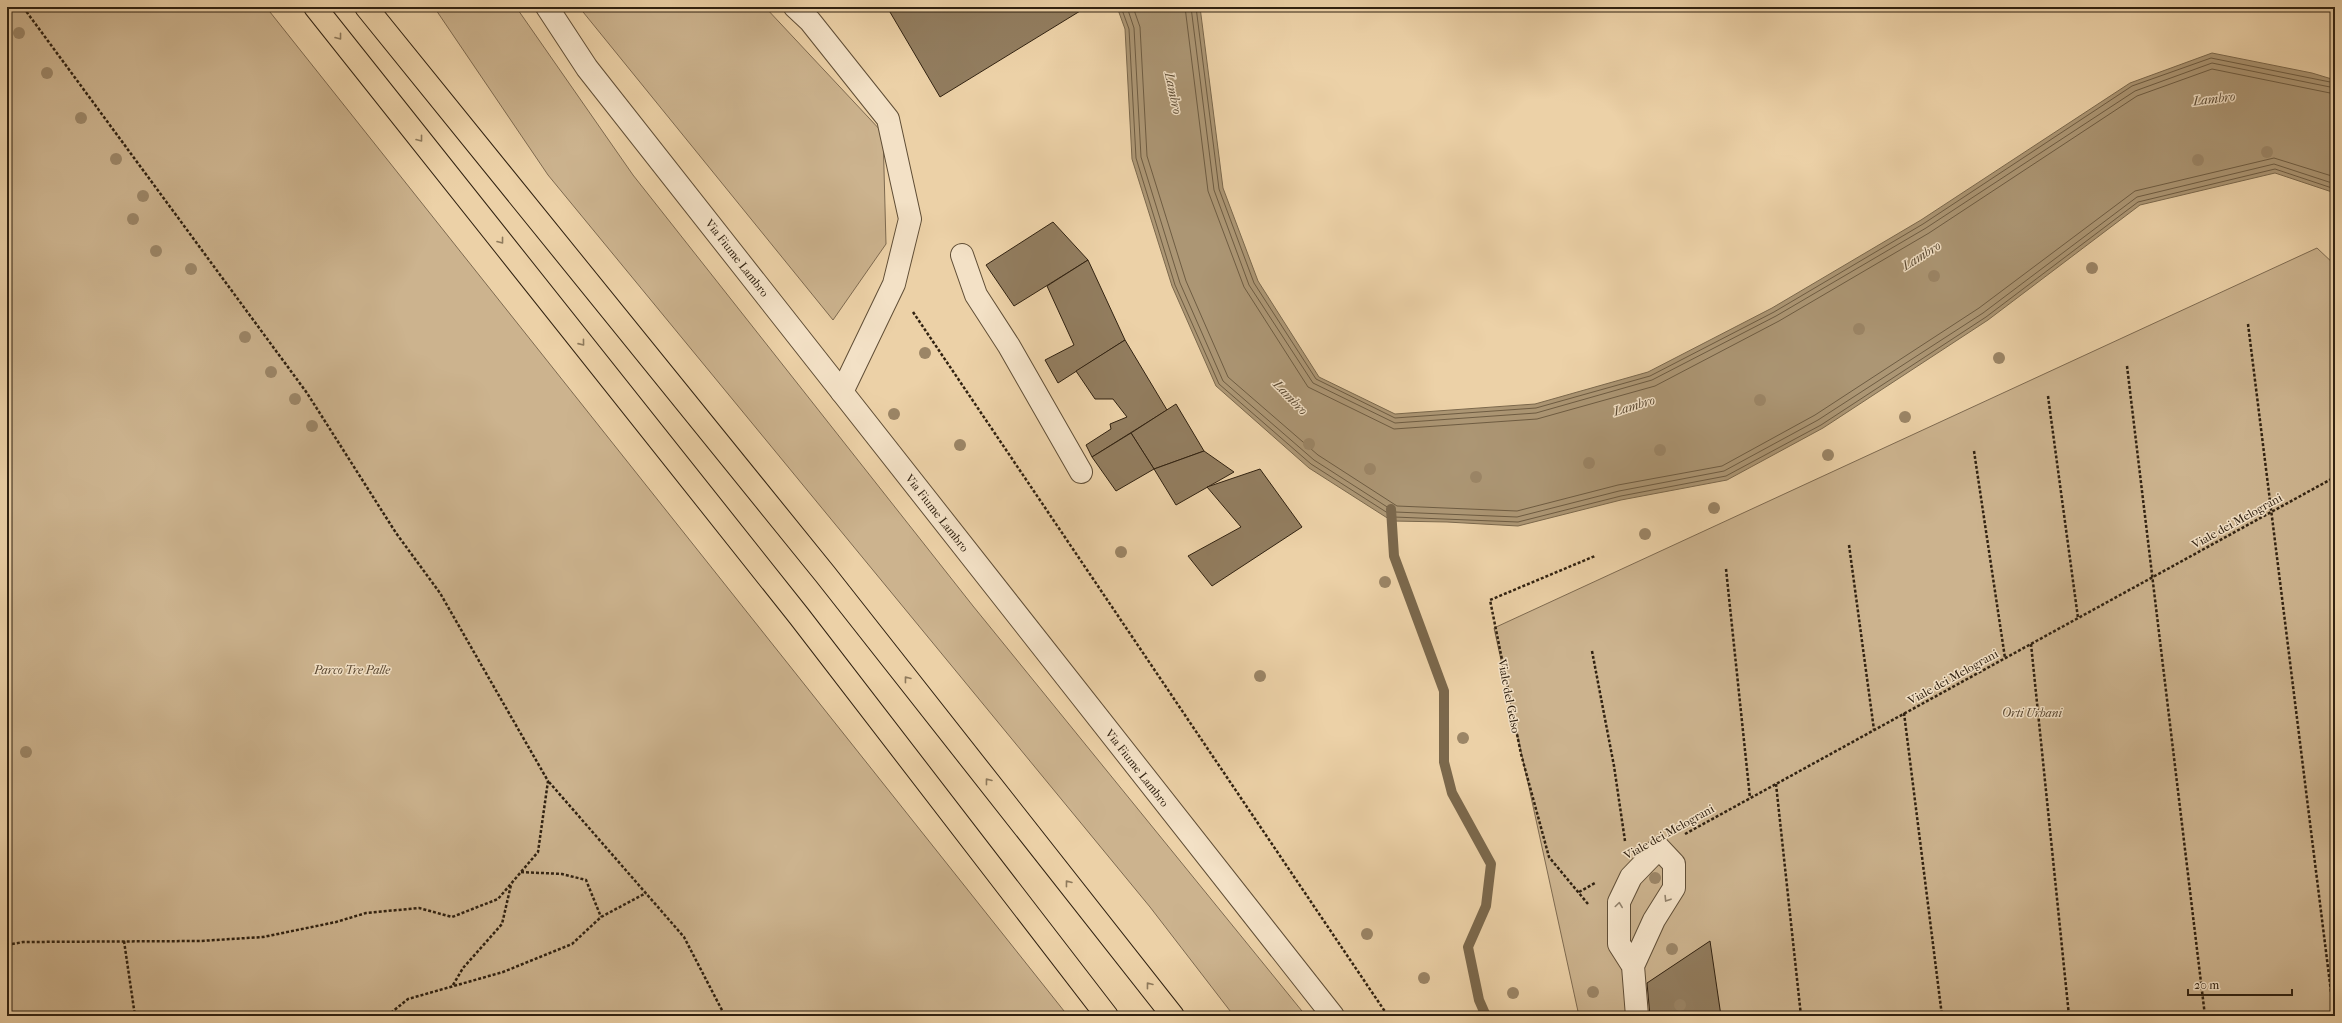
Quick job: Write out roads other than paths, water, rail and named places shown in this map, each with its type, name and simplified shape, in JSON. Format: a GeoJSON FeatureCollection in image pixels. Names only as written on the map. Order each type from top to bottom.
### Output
{"type":"FeatureCollection","features":[{"type":"Feature","properties":{"kind":"main road"},"geometry":{"type":"LineString","coordinates":[[315,7],[799,616],[1107,1016]]}},
{"type":"Feature","properties":{"kind":"main road"},"geometry":{"type":"LineString","coordinates":[[366,7],[825,574],[1173,1016]]}},
{"type":"Feature","properties":{"kind":"street","name":"Via Fiume Lambro"},"geometry":{"type":"LineString","coordinates":[[546,7],[587,68],[1333,1016]]}},
{"type":"Feature","properties":{"kind":"street"},"geometry":{"type":"LineString","coordinates":[[795,7],[810,21],[888,119],[910,219],[894,284],[842,392]]}},
{"type":"Feature","properties":{"kind":"street"},"geometry":{"type":"LineString","coordinates":[[962,256],[976,295],[1009,346],[1081,472]]}},
{"type":"Feature","properties":{"kind":"street"},"geometry":{"type":"LineString","coordinates":[[1633,966],[1618,944],[1618,902],[1631,877],[1658,848],[1674,864],[1674,888],[1654,920],[1633,966],[1637,1016]]}},
{"type":"Feature","properties":{"kind":"water","name":"Lambro"},"geometry":{"type":"Polygon","coordinates":[[[1117,7],[1200,7],[1223,188],[1258,281],[1319,377],[1395,414],[1535,404],[1648,372],[1772,308],[1921,220],[2130,83],[2212,53],[2312,73],[2335,80],[2335,193],[2275,173],[2140,205],[1988,320],[1823,428],[1727,480],[1621,500],[1518,526],[1392,521],[1309,468],[1216,386],[1172,286],[1132,159],[1125,29],[1117,7]]]}},
{"type":"Feature","properties":{"kind":"waterway"},"geometry":{"type":"LineString","coordinates":[[1391,509],[1394,556],[1444,691],[1444,762],[1452,793],[1491,864],[1486,906],[1468,947],[1479,1000],[1486,1016]]}},
{"type":"Feature","properties":{"kind":"park label","name":"Parco Tre Palle"},"geometry":{"type":"Point","coordinates":[352,670]}},
{"type":"Feature","properties":{"kind":"park label","name":"Orti Urbani"},"geometry":{"type":"Point","coordinates":[2032,713]}}]}
